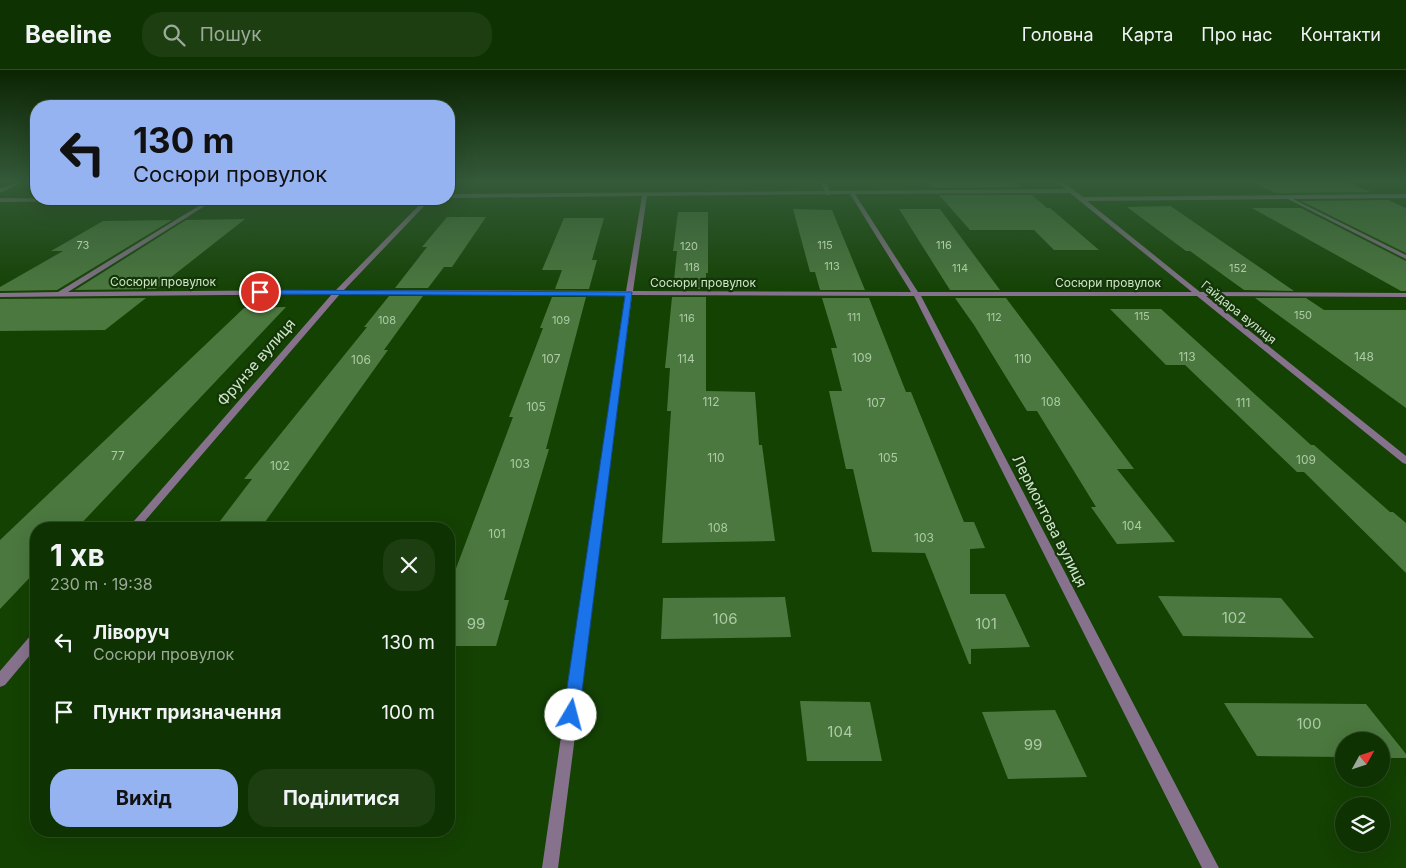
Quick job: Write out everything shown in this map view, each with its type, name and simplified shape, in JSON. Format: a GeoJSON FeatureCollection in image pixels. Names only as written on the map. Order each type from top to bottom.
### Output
{"type":"FeatureCollection","features":[{"type":"Feature","properties":{"kind":"street"},"geometry":{"type":"LineString","coordinates":[[60,294],[182,218]]}},
{"type":"Feature","properties":{"kind":"street","name":"Фрунзе вулиця"},"geometry":{"type":"LineString","coordinates":[[138,522],[339,291],[409,218]]}},
{"type":"Feature","properties":{"kind":"street"},"geometry":{"type":"LineString","coordinates":[[550,868],[629,293],[641,218]]}},
{"type":"Feature","properties":{"kind":"street","name":"Лермонтова вулиця"},"geometry":{"type":"LineString","coordinates":[[868,218],[916,294],[1211,868]]}},
{"type":"Feature","properties":{"kind":"street","name":"Гайдара вулиця"},"geometry":{"type":"LineString","coordinates":[[1105,218],[1406,461]]}},
{"type":"Feature","properties":{"kind":"street"},"geometry":{"type":"LineString","coordinates":[[1328,218],[1406,257]]}},
{"type":"Feature","properties":{"kind":"street","name":"Сосюри провулок"},"geometry":{"type":"LineString","coordinates":[[0,295],[339,291],[1406,294]]}},
{"type":"Feature","properties":{"kind":"street"},"geometry":{"type":"LineString","coordinates":[[0,681],[30,646]]}},
{"type":"Feature","properties":{"kind":"building"},"geometry":{"type":"Polygon","coordinates":[[[446,218],[485,218],[452,267],[444,267],[428,288],[395,288],[427,247],[422,247],[446,218]]]}},
{"type":"Feature","properties":{"kind":"building"},"geometry":{"type":"Polygon","coordinates":[[[564,218],[604,218],[592,260],[597,260],[589,289],[555,289],[562,270],[542,270],[564,218]]]}},
{"type":"Feature","properties":{"kind":"building"},"geometry":{"type":"Polygon","coordinates":[[[677,218],[708,218],[708,273],[706,273],[706,289],[673,289],[677,251],[673,251],[677,218]]]}},
{"type":"Feature","properties":{"kind":"building"},"geometry":{"type":"Polygon","coordinates":[[[795,218],[835,218],[865,290],[820,290],[815,272],[810,272],[795,218]]]}},
{"type":"Feature","properties":{"kind":"building"},"geometry":{"type":"Polygon","coordinates":[[[905,218],[947,218],[1000,290],[950,290],[905,218]]]}},
{"type":"Feature","properties":{"kind":"building"},"geometry":{"type":"Polygon","coordinates":[[[960,218],[1062,218],[1099,250],[1054,250],[1034,230],[970,230],[960,218]]]}},
{"type":"Feature","properties":{"kind":"building"},"geometry":{"type":"Polygon","coordinates":[[[1142,218],[1189,218],[1294,291],[1244,290],[1190,251],[1186,251],[1142,218]]]}},
{"type":"Feature","properties":{"kind":"building"},"geometry":{"type":"Polygon","coordinates":[[[1270,218],[1321,218],[1406,261],[1406,291],[1401,291],[1270,218]]]}},
{"type":"Feature","properties":{"kind":"building"},"geometry":{"type":"Polygon","coordinates":[[[1336,218],[1406,218],[1406,253],[1336,218]]]}},
{"type":"Feature","properties":{"kind":"building"},"geometry":{"type":"Polygon","coordinates":[[[245,219],[156,289],[75,290],[186,220],[245,219]]]}},
{"type":"Feature","properties":{"kind":"building"},"geometry":{"type":"Polygon","coordinates":[[[172,220],[57,290],[0,291],[0,287],[63,251],[51,251],[103,221],[172,220]]]}},
{"type":"Feature","properties":{"kind":"building"},"geometry":{"type":"Polygon","coordinates":[[[389,296],[423,296],[384,350],[388,350],[265,522],[219,522],[252,479],[244,479],[367,327],[364,327],[389,296]]]}},
{"type":"Feature","properties":{"kind":"building"},"geometry":{"type":"Polygon","coordinates":[[[552,297],[586,297],[546,449],[549,449],[504,600],[509,600],[496,646],[455,646],[455,571],[513,417],[509,417],[543,328],[540,328],[552,297]]]}},
{"type":"Feature","properties":{"kind":"building"},"geometry":{"type":"Polygon","coordinates":[[[672,297],[706,297],[706,391],[755,392],[759,445],[762,445],[775,541],[662,543],[671,411],[667,411],[670,368],[665,368],[672,297]]]}},
{"type":"Feature","properties":{"kind":"building"},"geometry":{"type":"Polygon","coordinates":[[[146,298],[105,330],[0,331],[0,299],[146,298]]]}},
{"type":"Feature","properties":{"kind":"building"},"geometry":{"type":"Polygon","coordinates":[[[822,298],[869,298],[906,392],[911,392],[964,522],[974,522],[985,548],[970,549],[970,594],[1005,594],[1030,647],[971,649],[971,664],[969,664],[925,553],[872,552],[853,469],[846,469],[829,391],[842,391],[831,348],[837,348],[822,298]]]}},
{"type":"Feature","properties":{"kind":"building"},"geometry":{"type":"Polygon","coordinates":[[[955,298],[1006,298],[1134,469],[1117,469],[1175,542],[1117,544],[1091,507],[1096,507],[1037,411],[1027,411],[974,325],[955,298]]]}},
{"type":"Feature","properties":{"kind":"building"},"geometry":{"type":"Polygon","coordinates":[[[1255,298],[1306,298],[1324,310],[1406,310],[1406,408],[1255,298]]]}},
{"type":"Feature","properties":{"kind":"building"},"geometry":{"type":"Polygon","coordinates":[[[286,307],[83,522],[30,522],[30,577],[0,609],[0,540],[244,308],[286,307]]]}},
{"type":"Feature","properties":{"kind":"building"},"geometry":{"type":"Polygon","coordinates":[[[1110,309],[1161,309],[1311,445],[1314,445],[1390,512],[1393,512],[1406,523],[1406,573],[1304,472],[1297,472],[1185,365],[1166,365],[1110,309]]]}},
{"type":"Feature","properties":{"kind":"building"},"geometry":{"type":"Polygon","coordinates":[[[1158,596],[1281,598],[1314,638],[1183,636],[1158,596]]]}},
{"type":"Feature","properties":{"kind":"building"},"geometry":{"type":"Polygon","coordinates":[[[785,597],[791,637],[661,639],[663,598],[785,597]]]}},
{"type":"Feature","properties":{"kind":"building"},"geometry":{"type":"Polygon","coordinates":[[[800,701],[870,702],[882,761],[807,761],[800,701]]]}},
{"type":"Feature","properties":{"kind":"building"},"geometry":{"type":"Polygon","coordinates":[[[1224,703],[1366,704],[1388,732],[1335,732],[1335,757],[1257,756],[1224,703]]]}},
{"type":"Feature","properties":{"kind":"building"},"geometry":{"type":"Polygon","coordinates":[[[1055,710],[1087,777],[1008,779],[982,712],[1055,710]]]}},
{"type":"Feature","properties":{"kind":"building"},"geometry":{"type":"Polygon","coordinates":[[[1390,734],[1406,754],[1406,758],[1390,758],[1390,734]]]}},
{"type":"Feature","properties":{"kind":"route"},"geometry":{"type":"LineString","coordinates":[[260,292],[629,293],[571,715]]}}]}
